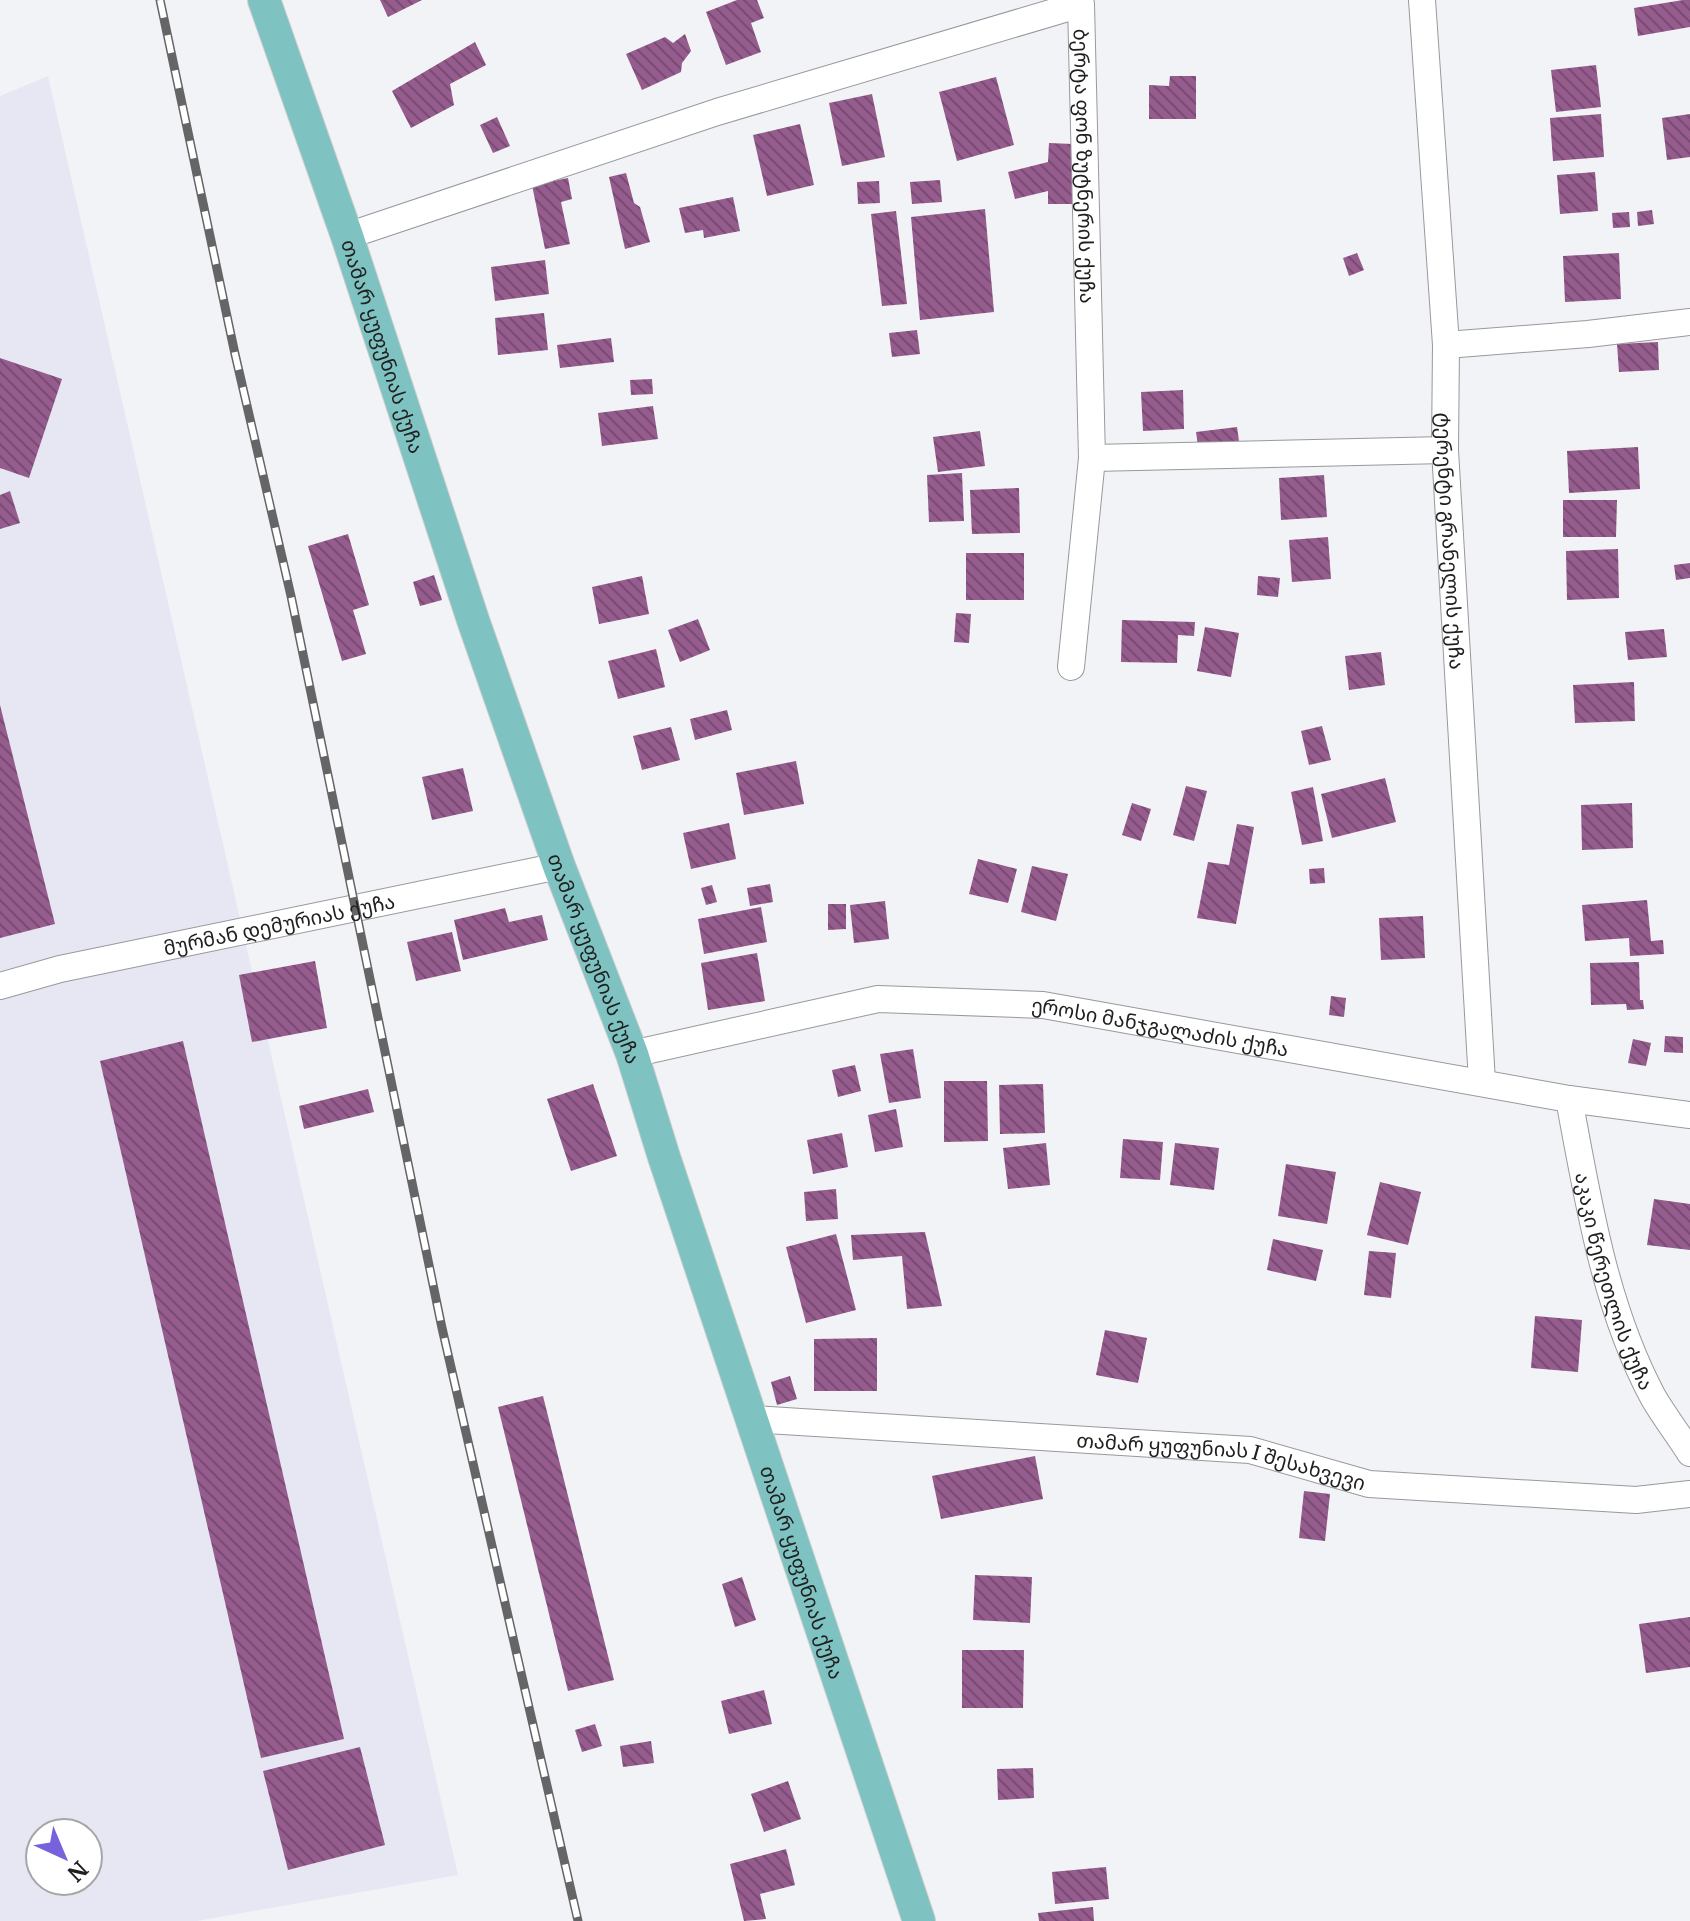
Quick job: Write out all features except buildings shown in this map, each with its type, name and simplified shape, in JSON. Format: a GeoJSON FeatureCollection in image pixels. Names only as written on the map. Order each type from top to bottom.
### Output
{"type":"FeatureCollection","features":[{"type":"Feature","properties":{"kind":"main road","name":"თამარ ყუფუნიას ქუჩა"},"geometry":{"type":"LineString","coordinates":[[264,0],[347,236],[473,620],[559,866],[632,1054],[919,1921]]}},
{"type":"Feature","properties":{"kind":"street","name":"ტერენტი გრანელის ქუჩა"},"geometry":{"type":"LineString","coordinates":[[1422,0],[1446,345],[1445,450],[1482,1082]]}},
{"type":"Feature","properties":{"kind":"street","name":"ბერტა ფონ ზუტნერის ქუჩა"},"geometry":{"type":"LineString","coordinates":[[347,236],[717,112],[1081,4],[1092,458]]}},
{"type":"Feature","properties":{"kind":"street"},"geometry":{"type":"LineString","coordinates":[[1446,345],[1690,322]]}},
{"type":"Feature","properties":{"kind":"street"},"geometry":{"type":"LineString","coordinates":[[1071,667],[1092,458],[1445,450]]}},
{"type":"Feature","properties":{"kind":"street","name":"მურმან დემურიას ქუჩა"},"geometry":{"type":"LineString","coordinates":[[0,986],[60,969],[559,866]]}},
{"type":"Feature","properties":{"kind":"street","name":"ეროსი მანჯგალაძის ქუჩა"},"geometry":{"type":"LineString","coordinates":[[632,1054],[878,999],[1043,1005],[1569,1099],[1690,1115]]}},
{"type":"Feature","properties":{"kind":"street","name":"აკაკი წერეთლის ქუჩა"},"geometry":{"type":"LineString","coordinates":[[1569,1099],[1594,1233],[1624,1332],[1654,1398],[1690,1453]]}},
{"type":"Feature","properties":{"kind":"street","name":"თამარ ყუფუნიას I შესახვევი"},"geometry":{"type":"LineString","coordinates":[[752,1419],[1250,1450],[1369,1484],[1636,1500],[1690,1494]]}},
{"type":"Feature","properties":{"kind":"shaded area"},"geometry":{"type":"Polygon","coordinates":[[[48,76],[458,1875],[197,1921],[0,1921],[0,96],[48,76]]]}},
{"type":"Feature","properties":{"kind":"railway"},"geometry":{"type":"LineString","coordinates":[[160,0],[235,354],[291,596],[442,1328],[578,1921]]}}]}
